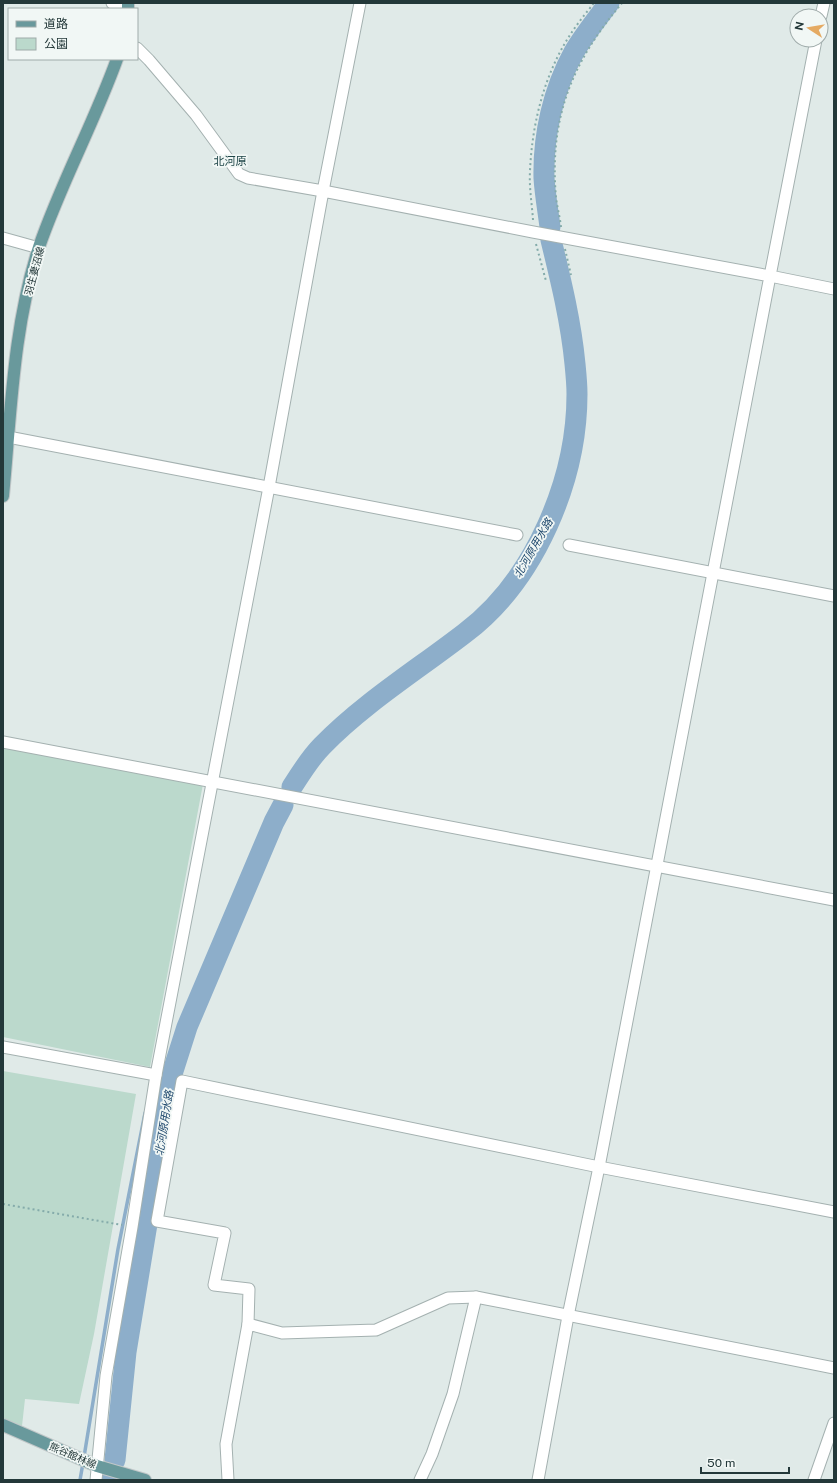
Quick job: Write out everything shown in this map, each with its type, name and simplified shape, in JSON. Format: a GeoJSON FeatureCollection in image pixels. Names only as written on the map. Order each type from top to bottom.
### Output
{"type":"FeatureCollection","features":[{"type":"Feature","properties":{"kind":"main road","name":"羽生妻沼線"},"geometry":{"type":"LineString","coordinates":[[3,496],[6,437],[20,328],[30,282],[39,248],[57,200],[117,60]]}},
{"type":"Feature","properties":{"kind":"main road","name":"熊谷館林線"},"geometry":{"type":"LineString","coordinates":[[3,1425],[100,1467],[144,1480]]}},
{"type":"Feature","properties":{"kind":"street"},"geometry":{"type":"LineString","coordinates":[[112,3],[118,7],[128,7]]}},
{"type":"Feature","properties":{"kind":"street"},"geometry":{"type":"LineString","coordinates":[[96,1480],[100,1467],[106,1376],[132,1227],[156,1075],[269,487],[323,191],[360,3]]}},
{"type":"Feature","properties":{"kind":"street"},"geometry":{"type":"LineString","coordinates":[[538,1480],[568,1316],[599,1167],[712,573],[814,48]]}},
{"type":"Feature","properties":{"kind":"street"},"geometry":{"type":"LineString","coordinates":[[138,49],[196,115],[240,174],[248,178],[834,289]]}},
{"type":"Feature","properties":{"kind":"street"},"geometry":{"type":"LineString","coordinates":[[3,238],[39,248]]}},
{"type":"Feature","properties":{"kind":"street"},"geometry":{"type":"LineString","coordinates":[[6,437],[517,535]]}},
{"type":"Feature","properties":{"kind":"street"},"geometry":{"type":"LineString","coordinates":[[569,545],[834,596]]}},
{"type":"Feature","properties":{"kind":"street"},"geometry":{"type":"LineString","coordinates":[[3,742],[834,900]]}},
{"type":"Feature","properties":{"kind":"street"},"geometry":{"type":"LineString","coordinates":[[3,1046],[156,1075]]}},
{"type":"Feature","properties":{"kind":"street"},"geometry":{"type":"LineString","coordinates":[[228,1480],[226,1444],[248,1324],[249,1289],[214,1285],[225,1233],[157,1221],[182,1081],[599,1167],[834,1212]]}},
{"type":"Feature","properties":{"kind":"street"},"geometry":{"type":"LineString","coordinates":[[248,1324],[282,1333],[376,1330],[448,1298],[476,1297],[834,1368]]}},
{"type":"Feature","properties":{"kind":"street"},"geometry":{"type":"LineString","coordinates":[[420,1480],[432,1454],[453,1394],[476,1297]]}},
{"type":"Feature","properties":{"kind":"street"},"geometry":{"type":"LineString","coordinates":[[814,1480],[834,1424]]}},
{"type":"Feature","properties":{"kind":"path"},"geometry":{"type":"LineString","coordinates":[[546,281],[533,232],[530,173],[533,139],[539,104],[553,66],[566,42],[578,23],[594,3]]}},
{"type":"Feature","properties":{"kind":"path"},"geometry":{"type":"LineString","coordinates":[[571,275],[562,237],[556,198],[556,143],[560,117],[566,94],[580,64],[593,42],[622,3]]}},
{"type":"Feature","properties":{"kind":"path"},"geometry":{"type":"LineString","coordinates":[[3,1204],[132,1227]]}},
{"type":"Feature","properties":{"kind":"green space"},"geometry":{"type":"Polygon","coordinates":[[[3,747],[203,784],[150,1067],[3,1037],[3,747]]]}},
{"type":"Feature","properties":{"kind":"green space"},"geometry":{"type":"Polygon","coordinates":[[[3,1071],[136,1094],[94,1334],[79,1404],[25,1399],[22,1426],[3,1418],[3,1071]]]}},
{"type":"Feature","properties":{"kind":"waterway","name":"北河原用水路"},"geometry":{"type":"LineString","coordinates":[[550,227],[544,178],[544,162],[545,146],[555,97],[560,82],[574,52],[586,33],[609,3]]}},
{"type":"Feature","properties":{"kind":"waterway","name":"北河原用水路"},"geometry":{"type":"LineString","coordinates":[[292,787],[322,746],[338,730],[373,701],[465,633],[490,611],[512,585],[531,557],[547,526],[560,493],[569,460],[575,427],[577,394],[571,333],[551,240]]}},
{"type":"Feature","properties":{"kind":"waterway","name":"北河原用水路"},"geometry":{"type":"LineString","coordinates":[[115,1460],[126,1352],[172,1074],[187,1027],[274,822],[283,805]]}},
{"type":"Feature","properties":{"kind":"waterway"},"geometry":{"type":"LineString","coordinates":[[84,1457],[118,1249],[145,1113]]}},
{"type":"Feature","properties":{"kind":"waterway"},"geometry":{"type":"LineString","coordinates":[[80,1480],[83,1463]]}},
{"type":"Feature","properties":{"kind":"district","name":"北河原"},"geometry":{"type":"Point","coordinates":[230,161]}}]}
